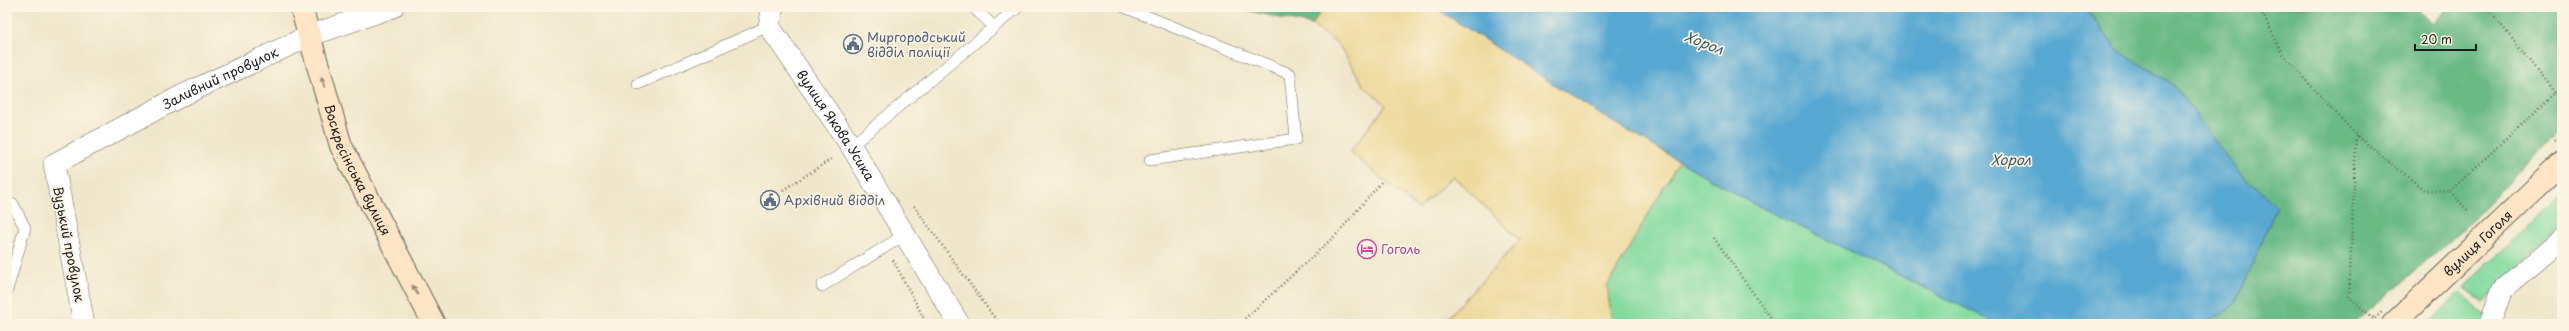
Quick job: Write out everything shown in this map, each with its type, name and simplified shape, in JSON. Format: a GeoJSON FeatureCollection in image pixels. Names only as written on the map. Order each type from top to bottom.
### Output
{"type":"FeatureCollection","features":[{"type":"Feature","properties":{"kind":"street","name":"Воскресінська вулиця"},"geometry":{"type":"LineString","coordinates":[[301,7],[341,146],[434,324]]}},
{"type":"Feature","properties":{"kind":"street","name":"Заливний провулок"},"geometry":{"type":"LineString","coordinates":[[54,164],[181,96],[309,36],[393,7]]}},
{"type":"Feature","properties":{"kind":"street","name":"вулиця Якова Усика"},"geometry":{"type":"LineString","coordinates":[[771,16],[906,234],[959,324]]}},
{"type":"Feature","properties":{"kind":"street","name":"вулиця Гоголя"},"geometry":{"type":"LineString","coordinates":[[2388,320],[2562,163]]}},
{"type":"Feature","properties":{"kind":"street","name":"Вузький провулок"},"geometry":{"type":"LineString","coordinates":[[54,164],[84,324]]}},
{"type":"Feature","properties":{"kind":"street"},"geometry":{"type":"LineString","coordinates":[[2493,324],[2491,320],[2502,290],[2562,239]]}},
{"type":"Feature","properties":{"kind":"lane"},"geometry":{"type":"LineString","coordinates":[[972,7],[994,27]]}},
{"type":"Feature","properties":{"kind":"lane"},"geometry":{"type":"LineString","coordinates":[[851,146],[1018,7]]}},
{"type":"Feature","properties":{"kind":"lane"},"geometry":{"type":"LineString","coordinates":[[1124,7],[1290,74],[1296,139],[1150,160]]}},
{"type":"Feature","properties":{"kind":"lane"},"geometry":{"type":"LineString","coordinates":[[638,84],[771,16]]}},
{"type":"Feature","properties":{"kind":"lane"},"geometry":{"type":"LineString","coordinates":[[7,205],[13,204],[25,228],[7,290]]}},
{"type":"Feature","properties":{"kind":"lane"},"geometry":{"type":"LineString","coordinates":[[822,286],[906,234]]}},
{"type":"Feature","properties":{"kind":"path"},"geometry":{"type":"LineString","coordinates":[[2259,7],[2283,55],[2356,135],[2424,190],[2450,191],[2562,87]]}},
{"type":"Feature","properties":{"kind":"path"},"geometry":{"type":"LineString","coordinates":[[2487,7],[2562,102]]}},
{"type":"Feature","properties":{"kind":"path"},"geometry":{"type":"LineString","coordinates":[[2356,135],[2350,297],[2388,320]]}},
{"type":"Feature","properties":{"kind":"path"},"geometry":{"type":"LineString","coordinates":[[783,190],[832,157],[836,164]]}},
{"type":"Feature","properties":{"kind":"path"},"geometry":{"type":"LineString","coordinates":[[1239,324],[1337,234],[1383,180]]}},
{"type":"Feature","properties":{"kind":"path"},"geometry":{"type":"LineString","coordinates":[[2450,191],[2468,211]]}},
{"type":"Feature","properties":{"kind":"path"},"geometry":{"type":"LineString","coordinates":[[1714,238],[1775,324]]}},
{"type":"Feature","properties":{"kind":"path"},"geometry":{"type":"LineString","coordinates":[[886,247],[927,324]]}},
{"type":"Feature","properties":{"kind":"path"},"geometry":{"type":"LineString","coordinates":[[2369,324],[2388,320]]}},
{"type":"Feature","properties":{"kind":"green space"},"geometry":{"type":"Polygon","coordinates":[[[1232,7],[1324,7],[1312,25],[1232,7]]]}},
{"type":"Feature","properties":{"kind":"green space"},"geometry":{"type":"Polygon","coordinates":[[[2085,7],[2417,7],[2432,24],[2450,7],[2562,7],[2562,129],[2465,227],[2354,324],[2202,324],[2235,305],[2277,206],[2237,171],[2174,85],[2117,50],[2085,7]]]}},
{"type":"Feature","properties":{"kind":"green space"},"geometry":{"type":"Polygon","coordinates":[[[1679,161],[1752,203],[1998,324],[1612,324],[1607,286],[1679,161]]]}},
{"type":"Feature","properties":{"kind":"green space"},"geometry":{"type":"Polygon","coordinates":[[[2562,195],[2562,226],[2484,303],[2463,287],[2562,195]]]}},
{"type":"Feature","properties":{"kind":"green space"},"geometry":{"type":"Polygon","coordinates":[[[2460,292],[2493,324],[2428,324],[2460,292]]]}},
{"type":"Feature","properties":{"kind":"sand"},"geometry":{"type":"Polygon","coordinates":[[[1324,7],[1434,7],[1606,118],[1679,161],[1607,286],[1612,324],[1442,324],[1520,240],[1453,176],[1418,209],[1350,152],[1386,105],[1364,86],[1339,45],[1312,25],[1324,7]]]}},
{"type":"Feature","properties":{"kind":"water","name":"Хорол"},"geometry":{"type":"Polygon","coordinates":[[[1434,7],[2085,7],[2117,50],[2174,85],[2237,171],[2277,206],[2235,305],[2202,324],[1998,324],[1752,203],[1606,118],[1434,7]]]}},
{"type":"Feature","properties":{"kind":"place","name":"Миргородський відділ поліції"},"geometry":{"type":"Point","coordinates":[853,44]}},
{"type":"Feature","properties":{"kind":"place","name":"Архівний відділ"},"geometry":{"type":"Point","coordinates":[770,200]}},
{"type":"Feature","properties":{"kind":"place","name":"Гоголь"},"geometry":{"type":"Point","coordinates":[1367,249]}}]}
